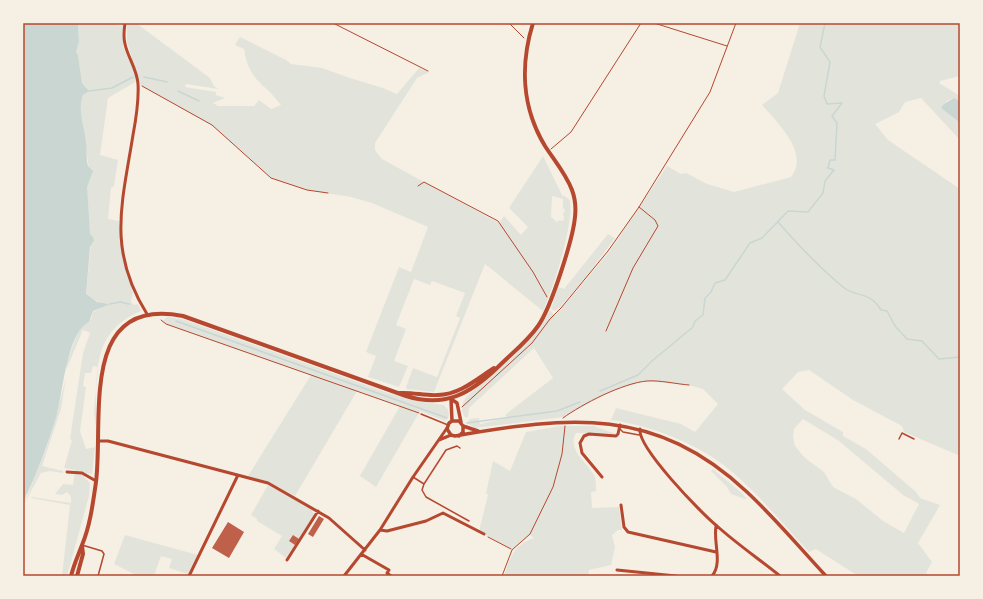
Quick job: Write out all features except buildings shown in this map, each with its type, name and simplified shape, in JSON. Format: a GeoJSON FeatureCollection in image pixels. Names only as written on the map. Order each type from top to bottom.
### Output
{"type":"FeatureCollection","features":[{"type":"Feature","properties":{"kind":"main road"},"geometry":{"type":"LineString","coordinates":[[71,576],[82,545],[96,481],[101,378],[105,355],[112,339],[121,328],[131,321],[147,314],[157,313],[170,314],[190,319],[412,398],[425,400],[451,399],[478,384],[503,362],[535,330],[543,319],[550,302],[572,232],[575,207],[570,185],[548,151],[534,125],[527,101],[524,73],[528,41],[533,23]]}},
{"type":"Feature","properties":{"kind":"main road"},"geometry":{"type":"LineString","coordinates":[[400,393],[433,395],[449,394],[467,385],[503,362]]}},
{"type":"Feature","properties":{"kind":"main road"},"geometry":{"type":"LineString","coordinates":[[449,394],[451,399]]}},
{"type":"Feature","properties":{"kind":"main road"},"geometry":{"type":"LineString","coordinates":[[77,576],[83,554],[82,545]]}},
{"type":"Feature","properties":{"kind":"street"},"geometry":{"type":"LineString","coordinates":[[125,23],[125,44],[134,66],[138,84],[136,115],[123,194],[120,229],[122,248],[132,286],[137,298],[147,314]]}},
{"type":"Feature","properties":{"kind":"street"},"geometry":{"type":"LineString","coordinates":[[344,576],[380,530],[413,477],[452,421],[451,399]]}},
{"type":"Feature","properties":{"kind":"street"},"geometry":{"type":"LineString","coordinates":[[451,399],[457,403],[462,424],[463,432],[458,436]]}},
{"type":"Feature","properties":{"kind":"street"},"geometry":{"type":"LineString","coordinates":[[452,421],[479,431]]}},
{"type":"Feature","properties":{"kind":"street"},"geometry":{"type":"LineString","coordinates":[[437,441],[451,435],[458,436],[479,431],[565,421],[594,422],[640,429],[696,453],[728,475],[747,492],[826,576]]}},
{"type":"Feature","properties":{"kind":"street"},"geometry":{"type":"LineString","coordinates":[[448,426],[451,435]]}},
{"type":"Feature","properties":{"kind":"street"},"geometry":{"type":"LineString","coordinates":[[602,477],[582,453],[580,443],[584,436],[588,434],[616,436],[620,427]]}},
{"type":"Feature","properties":{"kind":"street"},"geometry":{"type":"LineString","coordinates":[[640,429],[639,434],[668,475],[716,526],[780,576]]}},
{"type":"Feature","properties":{"kind":"street"},"geometry":{"type":"LineString","coordinates":[[99,441],[238,475],[272,485],[318,510],[332,520],[365,550]]}},
{"type":"Feature","properties":{"kind":"street"},"geometry":{"type":"LineString","coordinates":[[67,472],[82,473],[96,481]]}},
{"type":"Feature","properties":{"kind":"street"},"geometry":{"type":"LineString","coordinates":[[189,576],[238,475]]}},
{"type":"Feature","properties":{"kind":"street"},"geometry":{"type":"LineString","coordinates":[[621,505],[626,531],[716,552]]}},
{"type":"Feature","properties":{"kind":"street"},"geometry":{"type":"LineString","coordinates":[[287,560],[318,510]]}},
{"type":"Feature","properties":{"kind":"street"},"geometry":{"type":"LineString","coordinates":[[380,530],[387,531],[420,523],[443,513],[484,534]]}},
{"type":"Feature","properties":{"kind":"street"},"geometry":{"type":"LineString","coordinates":[[712,576],[717,567],[716,526]]}},
{"type":"Feature","properties":{"kind":"street"},"geometry":{"type":"LineString","coordinates":[[361,554],[389,570],[387,573],[391,576]]}},
{"type":"Feature","properties":{"kind":"street"},"geometry":{"type":"LineString","coordinates":[[617,570],[676,576]]}},
{"type":"Feature","properties":{"kind":"lane"},"geometry":{"type":"LineString","coordinates":[[421,414],[448,426]]}},
{"type":"Feature","properties":{"kind":"lane"},"geometry":{"type":"LineString","coordinates":[[620,427],[623,432],[639,434]]}},
{"type":"Feature","properties":{"kind":"lane"},"geometry":{"type":"LineString","coordinates":[[899,439],[902,433],[914,439]]}},
{"type":"Feature","properties":{"kind":"lane"},"geometry":{"type":"LineString","coordinates":[[460,448],[457,446],[446,450],[424,484],[422,490],[426,497],[469,520]]}},
{"type":"Feature","properties":{"kind":"lane"},"geometry":{"type":"LineString","coordinates":[[413,477],[424,484]]}},
{"type":"Feature","properties":{"kind":"lane"},"geometry":{"type":"LineString","coordinates":[[82,545],[102,551],[104,554],[98,576]]}},
{"type":"Feature","properties":{"kind":"path"},"geometry":{"type":"LineString","coordinates":[[333,23],[428,71]]}},
{"type":"Feature","properties":{"kind":"path"},"geometry":{"type":"LineString","coordinates":[[509,23],[528,41]]}},
{"type":"Feature","properties":{"kind":"path"},"geometry":{"type":"LineString","coordinates":[[548,151],[571,132],[641,23]]}},
{"type":"Feature","properties":{"kind":"path"},"geometry":{"type":"LineString","coordinates":[[654,23],[728,46]]}},
{"type":"Feature","properties":{"kind":"path"},"geometry":{"type":"LineString","coordinates":[[465,405],[536,338],[550,319],[601,261],[639,207],[710,92],[736,23]]}},
{"type":"Feature","properties":{"kind":"path"},"geometry":{"type":"LineString","coordinates":[[138,84],[212,125],[271,178],[308,190],[328,193]]}},
{"type":"Feature","properties":{"kind":"path"},"geometry":{"type":"LineString","coordinates":[[418,186],[424,182],[498,221],[533,272],[550,302]]}},
{"type":"Feature","properties":{"kind":"path"},"geometry":{"type":"LineString","coordinates":[[606,331],[633,268],[658,226],[655,220],[639,207]]}},
{"type":"Feature","properties":{"kind":"path"},"geometry":{"type":"LineString","coordinates":[[157,313],[162,322],[166,324],[421,414]]}},
{"type":"Feature","properties":{"kind":"path"},"geometry":{"type":"LineString","coordinates":[[560,422],[564,417],[584,405],[616,390],[637,383],[649,381],[689,386]]}},
{"type":"Feature","properties":{"kind":"path"},"geometry":{"type":"LineString","coordinates":[[502,576],[512,550],[530,534],[553,487],[562,454],[565,421]]}},
{"type":"Feature","properties":{"kind":"path"},"geometry":{"type":"LineString","coordinates":[[484,534],[512,550]]}},
{"type":"Feature","properties":{"kind":"shaded area"},"geometry":{"type":"Polygon","coordinates":[[[23,23],[78,23],[79,42],[76,52],[78,55],[82,83],[89,91],[83,95],[81,101],[81,113],[87,163],[93,171],[87,187],[90,234],[94,240],[90,247],[86,294],[97,302],[110,304],[93,311],[89,322],[82,328],[76,338],[67,364],[54,425],[38,470],[23,502],[23,23]]]}},
{"type":"Feature","properties":{"kind":"shaded area"},"geometry":{"type":"Polygon","coordinates":[[[78,23],[107,23],[121,26],[123,23],[123,46],[128,58],[132,58],[127,42],[127,23],[136,23],[210,78],[214,86],[218,89],[186,84],[185,87],[216,92],[216,95],[225,98],[213,103],[218,106],[254,106],[259,100],[271,109],[281,105],[253,75],[246,60],[244,49],[235,45],[240,37],[291,64],[322,68],[397,94],[419,68],[429,72],[417,78],[375,143],[375,150],[382,159],[499,223],[504,216],[521,235],[528,227],[509,208],[543,156],[563,197],[563,195],[570,200],[570,211],[569,225],[562,256],[543,311],[485,264],[434,392],[407,389],[406,387],[413,368],[437,377],[460,318],[456,316],[465,293],[432,281],[430,285],[414,279],[396,325],[406,329],[394,361],[408,366],[399,387],[368,377],[376,356],[366,352],[399,267],[411,272],[428,227],[372,203],[351,197],[307,190],[271,178],[212,125],[142,86],[137,81],[108,98],[100,155],[118,160],[114,186],[111,188],[108,219],[119,221],[122,252],[133,293],[131,302],[134,305],[138,304],[141,311],[124,320],[115,328],[107,338],[102,349],[98,367],[93,366],[91,373],[85,373],[83,386],[86,387],[80,431],[86,449],[95,447],[92,474],[84,473],[84,477],[90,483],[89,496],[67,576],[62,576],[70,505],[31,498],[71,503],[71,497],[67,492],[62,495],[55,494],[63,484],[73,485],[75,470],[64,468],[72,440],[70,439],[83,353],[90,333],[83,330],[67,368],[65,366],[79,329],[91,319],[93,312],[109,303],[97,301],[86,294],[91,243],[87,212],[89,169],[81,115],[81,100],[87,88],[82,83],[78,55],[76,52],[79,41],[78,23]],[[552,196],[551,217],[557,222],[559,220],[563,221],[564,218],[563,213],[565,211],[563,207],[563,199],[552,196]]]}},
{"type":"Feature","properties":{"kind":"shaded area"},"geometry":{"type":"Polygon","coordinates":[[[800,23],[960,23],[960,76],[940,81],[939,83],[960,96],[960,101],[954,98],[947,101],[941,108],[960,123],[960,140],[921,98],[905,102],[899,112],[875,124],[888,140],[960,189],[960,456],[904,432],[902,426],[853,400],[809,370],[798,372],[782,389],[805,410],[843,432],[843,436],[866,449],[916,492],[920,498],[940,505],[918,543],[932,562],[926,573],[929,576],[858,576],[816,549],[809,552],[745,483],[709,455],[682,441],[654,430],[625,422],[611,420],[616,408],[681,424],[695,432],[718,404],[703,389],[689,385],[644,381],[610,392],[564,417],[475,428],[467,423],[470,419],[479,418],[480,424],[506,418],[506,414],[553,378],[534,348],[469,408],[468,417],[465,417],[462,412],[463,403],[467,396],[513,357],[533,335],[550,310],[555,316],[609,252],[667,166],[681,174],[686,173],[707,184],[734,192],[791,177],[796,168],[797,158],[794,148],[783,129],[762,105],[778,93],[800,23]],[[803,419],[794,429],[793,437],[795,446],[804,457],[824,472],[833,487],[856,499],[883,521],[904,533],[919,504],[903,495],[839,441],[803,419]]]}},
{"type":"Feature","properties":{"kind":"shaded area"},"geometry":{"type":"Polygon","coordinates":[[[954,98],[960,101],[960,123],[941,108],[944,104],[954,98]]]}},
{"type":"Feature","properties":{"kind":"shaded area"},"geometry":{"type":"Polygon","coordinates":[[[608,234],[615,238],[586,277],[560,307],[555,311],[551,309],[558,287],[564,289],[608,234]]]}},
{"type":"Feature","properties":{"kind":"shaded area"},"geometry":{"type":"Polygon","coordinates":[[[167,317],[182,319],[388,393],[416,401],[444,405],[448,410],[449,416],[445,421],[420,411],[376,487],[360,476],[400,406],[357,391],[295,496],[269,482],[248,476],[311,375],[162,322],[167,317]]]}},
{"type":"Feature","properties":{"kind":"shaded area"},"geometry":{"type":"Polygon","coordinates":[[[66,377],[61,409],[42,466],[63,471],[63,473],[50,471],[41,473],[23,506],[46,449],[66,377]]]}},
{"type":"Feature","properties":{"kind":"shaded area"},"geometry":{"type":"Polygon","coordinates":[[[96,389],[96,427],[94,413],[96,389]]]}},
{"type":"Feature","properties":{"kind":"shaded area"},"geometry":{"type":"Polygon","coordinates":[[[560,426],[594,426],[616,434],[576,433],[574,439],[576,450],[595,478],[596,491],[591,492],[592,508],[619,507],[622,530],[618,530],[612,535],[615,547],[611,565],[589,570],[588,576],[504,576],[508,563],[517,548],[534,538],[530,535],[512,550],[479,531],[488,495],[486,493],[493,461],[510,471],[526,432],[560,426]]]}},
{"type":"Feature","properties":{"kind":"shaded area"},"geometry":{"type":"Polygon","coordinates":[[[713,469],[746,498],[745,499],[731,494],[727,487],[711,471],[713,469]]]}},
{"type":"Feature","properties":{"kind":"shaded area"},"geometry":{"type":"Polygon","coordinates":[[[268,485],[312,509],[314,515],[286,558],[274,549],[282,536],[257,521],[257,519],[251,515],[268,485]]]}},
{"type":"Feature","properties":{"kind":"shaded area"},"geometry":{"type":"Polygon","coordinates":[[[125,535],[198,555],[188,574],[169,568],[172,559],[161,556],[154,576],[138,576],[114,564],[125,535]]]}},
{"type":"Feature","properties":{"kind":"waterway"},"geometry":{"type":"LineString","coordinates":[[600,391],[638,375],[652,361],[693,327],[695,321],[703,315],[705,298],[711,292],[715,283],[725,280],[750,243],[762,238],[788,211],[808,212],[823,193],[825,181],[834,170],[828,168],[830,160],[835,160],[837,123],[832,116],[842,103],[827,104],[824,96],[830,62],[820,47],[825,23]]}},
{"type":"Feature","properties":{"kind":"waterway"},"geometry":{"type":"LineString","coordinates":[[89,91],[112,88],[133,77]]}},
{"type":"Feature","properties":{"kind":"waterway"},"geometry":{"type":"LineString","coordinates":[[144,77],[167,82]]}},
{"type":"Feature","properties":{"kind":"waterway"},"geometry":{"type":"LineString","coordinates":[[178,91],[199,101]]}},
{"type":"Feature","properties":{"kind":"waterway"},"geometry":{"type":"LineString","coordinates":[[778,222],[809,256],[843,287],[867,297],[872,300],[881,310],[887,311],[895,326],[907,339],[922,341],[939,359],[960,357]]}},
{"type":"Feature","properties":{"kind":"waterway"},"geometry":{"type":"LineString","coordinates":[[110,304],[120,302],[129,304]]}},
{"type":"Feature","properties":{"kind":"waterway"},"geometry":{"type":"LineString","coordinates":[[176,321],[447,418]]}},
{"type":"Feature","properties":{"kind":"waterway"},"geometry":{"type":"LineString","coordinates":[[467,423],[557,411],[580,402]]}}]}
